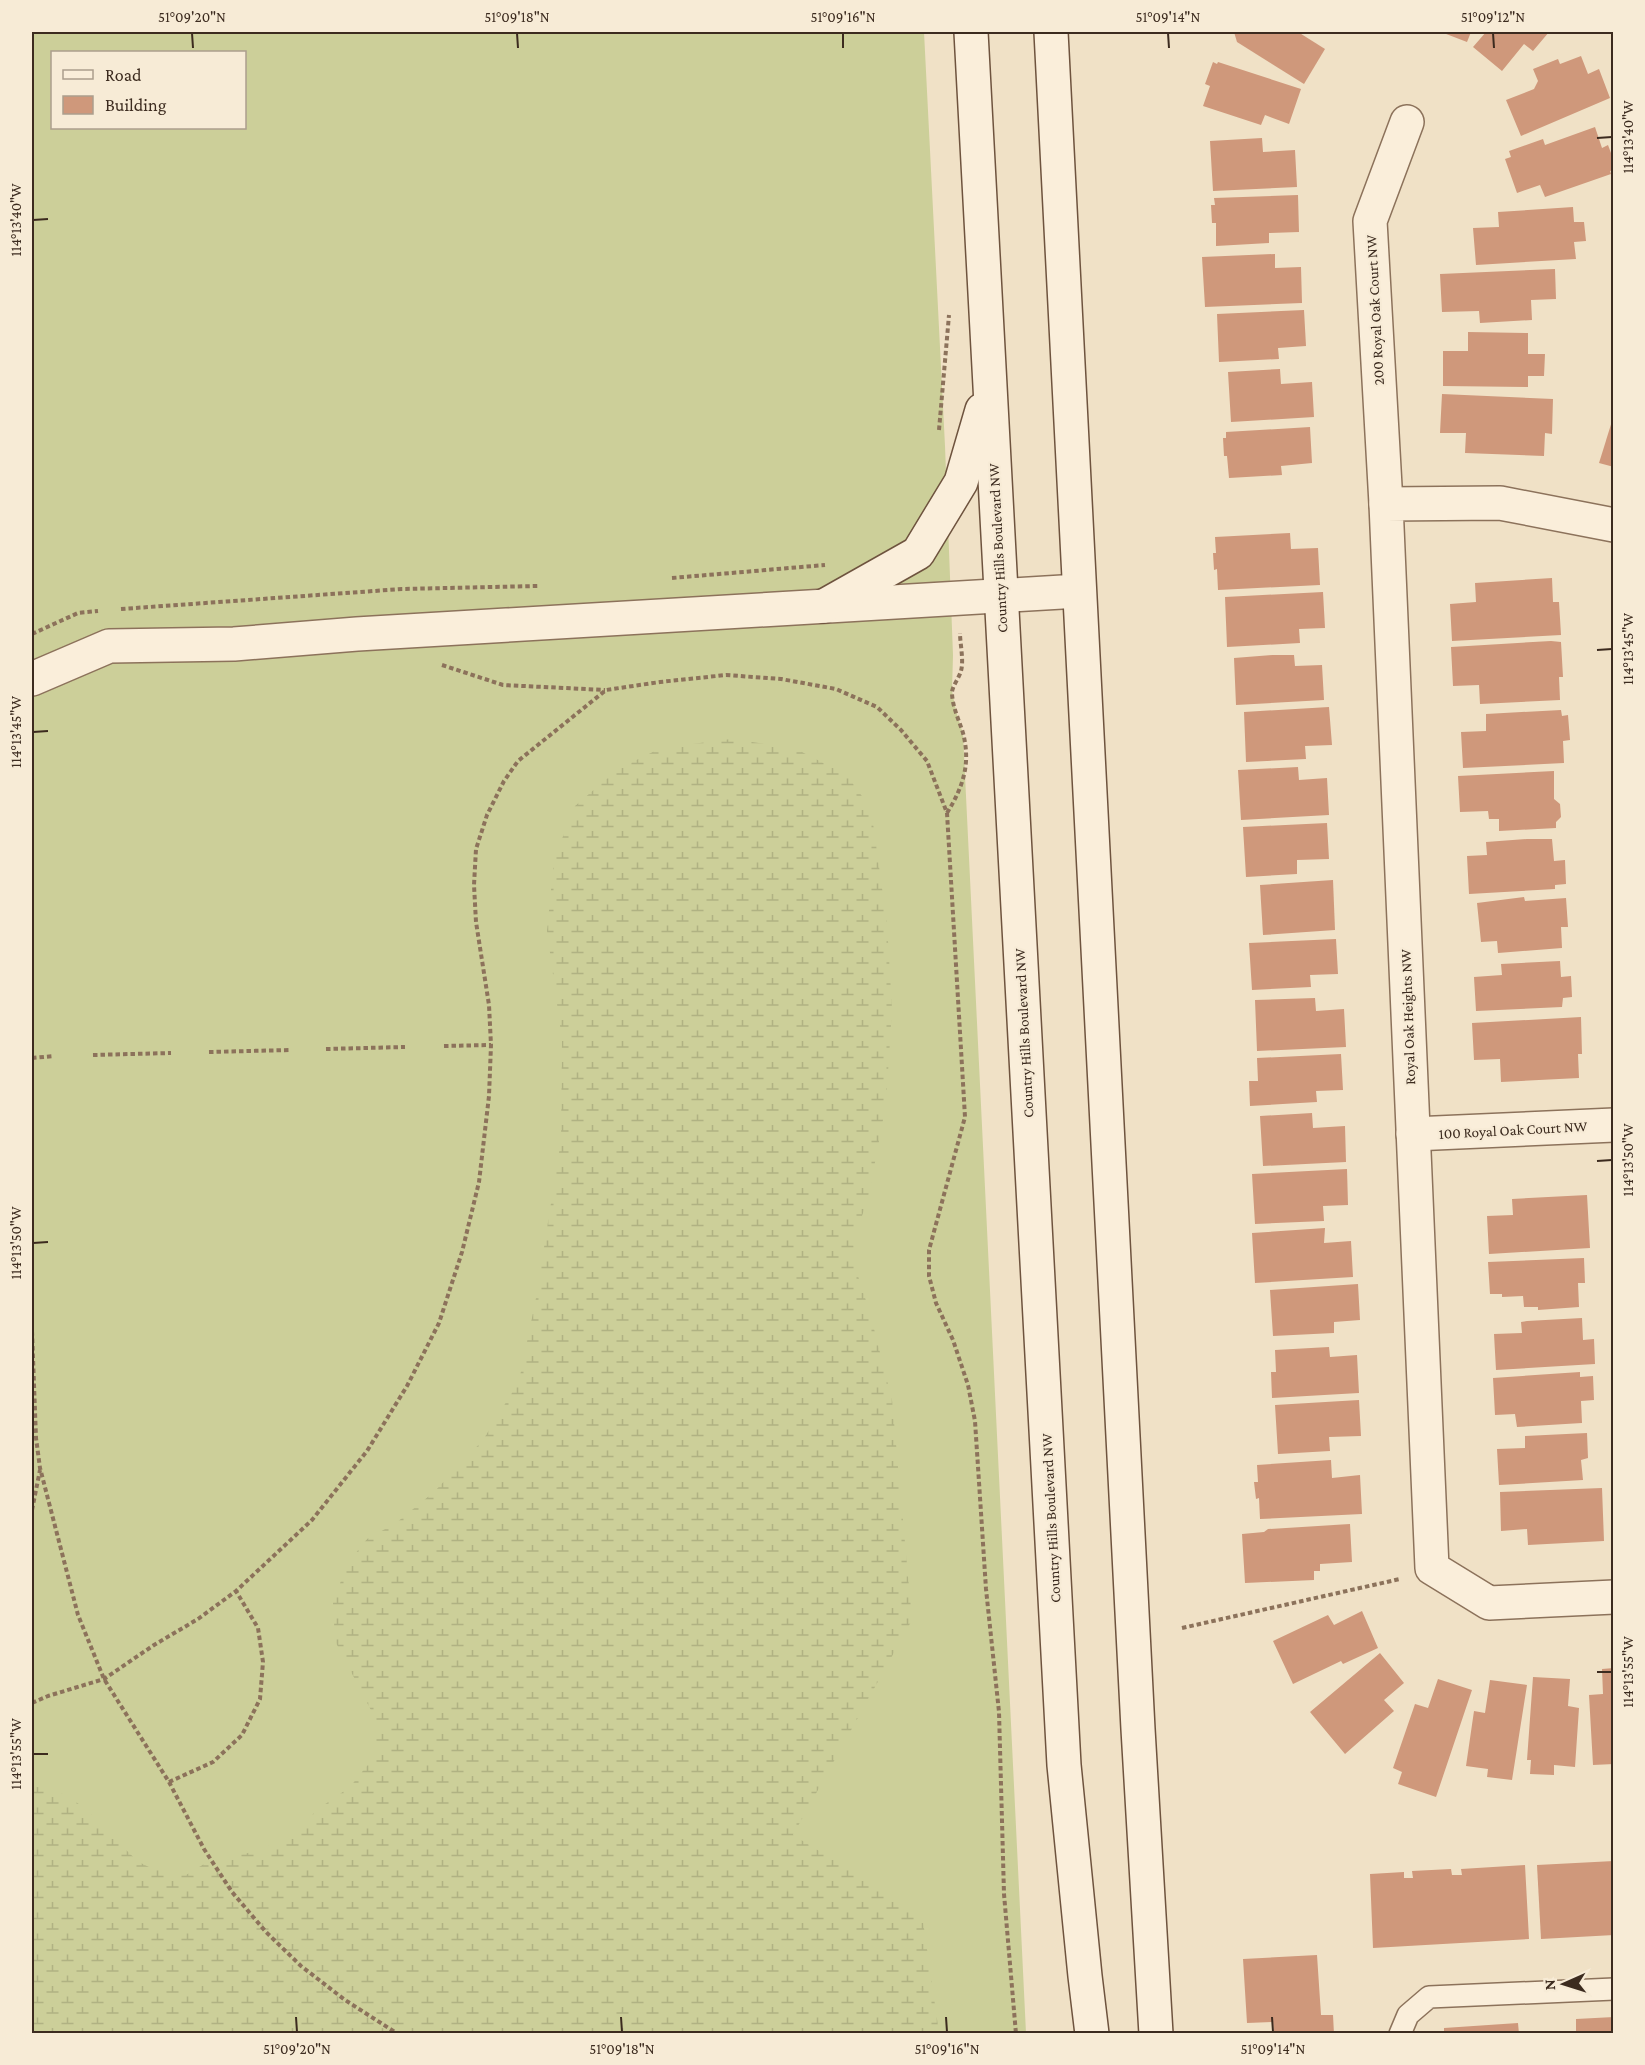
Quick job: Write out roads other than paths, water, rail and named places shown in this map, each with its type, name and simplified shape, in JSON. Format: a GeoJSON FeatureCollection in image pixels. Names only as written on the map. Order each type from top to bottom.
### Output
{"type":"FeatureCollection","features":[{"type":"Feature","properties":{"kind":"main road","name":"Country Hills Boulevard NW"},"geometry":{"type":"LineString","coordinates":[[971,32],[1064,1765],[1084,1976],[1092,2034]]}},
{"type":"Feature","properties":{"kind":"main road"},"geometry":{"type":"LineString","coordinates":[[1051,32],[1138,1729],[1156,2034]]}},
{"type":"Feature","properties":{"kind":"main road","name":"200 Royal Oak Court NW"},"geometry":{"type":"LineString","coordinates":[[1386,504],[1370,221],[1407,123]]}},
{"type":"Feature","properties":{"kind":"main road"},"geometry":{"type":"LineString","coordinates":[[824,606],[918,553],[961,482],[989,385]]}},
{"type":"Feature","properties":{"kind":"main road"},"geometry":{"type":"LineString","coordinates":[[1386,504],[1500,503],[1614,525]]}},
{"type":"Feature","properties":{"kind":"main road","name":"Royal Oak Heights NW"},"geometry":{"type":"LineString","coordinates":[[1386,504],[1432,1568],[1489,1604],[1614,1598]]}},
{"type":"Feature","properties":{"kind":"main road"},"geometry":{"type":"LineString","coordinates":[[32,679],[109,646],[234,644],[357,634],[1079,591]]}},
{"type":"Feature","properties":{"kind":"main road","name":"100 Royal Oak Court NW"},"geometry":{"type":"LineString","coordinates":[[1413,1134],[1614,1125]]}},
{"type":"Feature","properties":{"kind":"main road"},"geometry":{"type":"LineString","coordinates":[[1084,1976],[1085,2034]]}},
{"type":"Feature","properties":{"kind":"lane"},"geometry":{"type":"LineString","coordinates":[[1400,2034],[1408,2014],[1429,1997],[1614,1989]]}}]}
